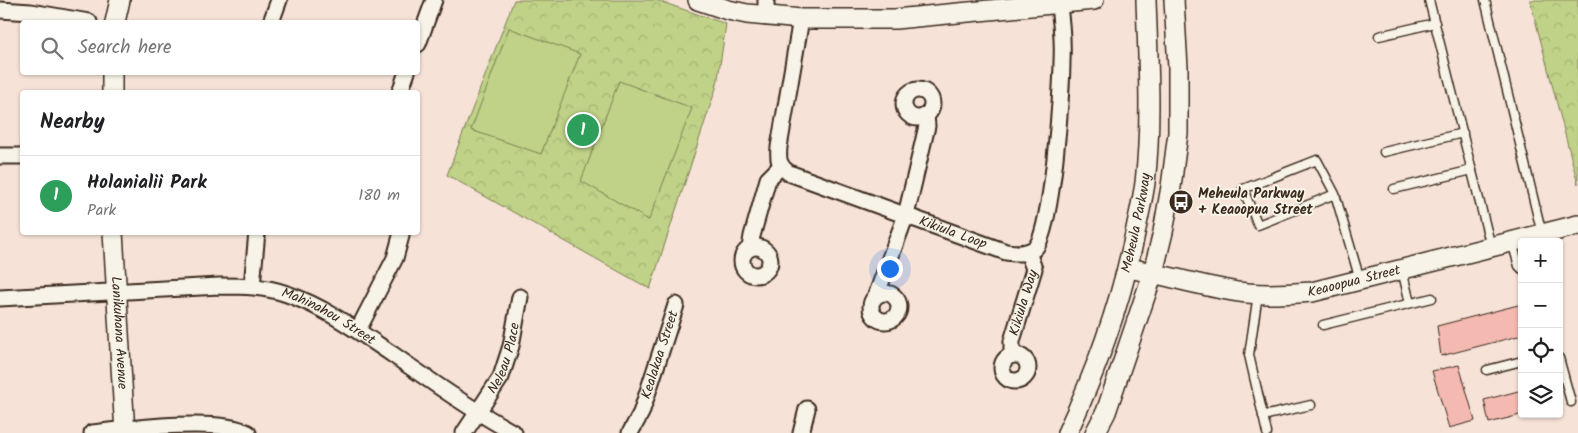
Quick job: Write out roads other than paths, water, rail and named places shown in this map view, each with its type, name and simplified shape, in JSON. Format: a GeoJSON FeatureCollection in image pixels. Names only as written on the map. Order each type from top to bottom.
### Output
{"type":"FeatureCollection","features":[{"type":"Feature","properties":{"kind":"street"},"geometry":{"type":"LineString","coordinates":[[115,20],[120,0]]}},
{"type":"Feature","properties":{"kind":"street"},"geometry":{"type":"LineString","coordinates":[[272,20],[279,0]]}},
{"type":"Feature","properties":{"kind":"street"},"geometry":{"type":"LineString","coordinates":[[420,38],[434,0]]}},
{"type":"Feature","properties":{"kind":"street"},"geometry":{"type":"LineString","coordinates":[[698,0],[728,10],[766,8],[801,19],[895,18],[1094,0]]}},
{"type":"Feature","properties":{"kind":"street","name":"Meheula Parkway"},"geometry":{"type":"LineString","coordinates":[[1067,433],[1107,335],[1128,268],[1145,184],[1150,108],[1146,0]]}},
{"type":"Feature","properties":{"kind":"street","name":"Meheula Parkway"},"geometry":{"type":"LineString","coordinates":[[1095,433],[1106,412],[1153,273],[1168,205],[1178,133],[1178,68],[1174,0]]}},
{"type":"Feature","properties":{"kind":"street"},"geometry":{"type":"LineString","coordinates":[[1028,252],[1036,247],[1043,233],[1053,171],[1063,59],[1058,2]]}},
{"type":"Feature","properties":{"kind":"street"},"geometry":{"type":"LineString","coordinates":[[0,10],[31,12],[77,20]]}},
{"type":"Feature","properties":{"kind":"street"},"geometry":{"type":"LineString","coordinates":[[750,248],[768,178],[780,167],[778,158],[779,146],[801,19]]}},
{"type":"Feature","properties":{"kind":"street"},"geometry":{"type":"LineString","coordinates":[[112,75],[112,90]]}},
{"type":"Feature","properties":{"kind":"street"},"geometry":{"type":"LineString","coordinates":[[401,90],[406,75]]}},
{"type":"Feature","properties":{"kind":"street"},"geometry":{"type":"LineString","coordinates":[[876,296],[906,215],[927,126],[926,115]]}},
{"type":"Feature","properties":{"kind":"street"},"geometry":{"type":"LineString","coordinates":[[0,156],[20,156]]}},
{"type":"Feature","properties":{"kind":"street","name":"Kikiula Loop"},"geometry":{"type":"LineString","coordinates":[[780,167],[789,173],[1006,252],[1028,252]]}},
{"type":"Feature","properties":{"kind":"street","name":"Keaoopua Street"},"geometry":{"type":"LineString","coordinates":[[1128,268],[1228,291],[1270,295],[1312,292],[1578,225]]}},
{"type":"Feature","properties":{"kind":"street","name":"Lanikuhana Avenue"},"geometry":{"type":"LineString","coordinates":[[113,235],[124,431]]}},
{"type":"Feature","properties":{"kind":"street"},"geometry":{"type":"LineString","coordinates":[[252,286],[257,235]]}},
{"type":"Feature","properties":{"kind":"street"},"geometry":{"type":"LineString","coordinates":[[358,330],[395,258],[401,236]]}},
{"type":"Feature","properties":{"kind":"street","name":"Kikiula Way"},"geometry":{"type":"LineString","coordinates":[[1012,355],[1012,341],[1034,269],[1028,252]]}},
{"type":"Feature","properties":{"kind":"street","name":"Mahinahou Street"},"geometry":{"type":"LineString","coordinates":[[0,298],[219,286],[252,286],[285,293],[358,330],[477,413],[514,433]]}},
{"type":"Feature","properties":{"kind":"street","name":"Neleau Place"},"geometry":{"type":"LineString","coordinates":[[464,433],[501,377],[511,346],[520,297]]}},
{"type":"Feature","properties":{"kind":"street","name":"Kealakaa Street"},"geometry":{"type":"LineString","coordinates":[[630,433],[641,414],[676,305]]}},
{"type":"Feature","properties":{"kind":"street"},"geometry":{"type":"LineString","coordinates":[[801,433],[807,409]]}},
{"type":"Feature","properties":{"kind":"street"},"geometry":{"type":"LineString","coordinates":[[92,433],[174,426],[223,426],[248,433]]}},
{"type":"Feature","properties":{"kind":"lane"},"geometry":{"type":"LineString","coordinates":[[1429,0],[1491,247]]}},
{"type":"Feature","properties":{"kind":"lane"},"geometry":{"type":"LineString","coordinates":[[1485,0],[1542,234]]}},
{"type":"Feature","properties":{"kind":"lane"},"geometry":{"type":"LineString","coordinates":[[1379,36],[1435,23]]}},
{"type":"Feature","properties":{"kind":"lane"},"geometry":{"type":"LineString","coordinates":[[1384,152],[1463,133]]}},
{"type":"Feature","properties":{"kind":"lane"},"geometry":{"type":"LineString","coordinates":[[1335,194],[1258,225],[1244,189],[1317,160],[1335,194],[1360,280]]}},
{"type":"Feature","properties":{"kind":"lane"},"geometry":{"type":"LineString","coordinates":[[1394,189],[1472,170]]}},
{"type":"Feature","properties":{"kind":"lane"},"geometry":{"type":"LineString","coordinates":[[1512,242],[1518,263]]}},
{"type":"Feature","properties":{"kind":"lane"},"geometry":{"type":"LineString","coordinates":[[1402,270],[1410,303]]}},
{"type":"Feature","properties":{"kind":"lane"},"geometry":{"type":"LineString","coordinates":[[1258,294],[1249,355],[1267,433]]}},
{"type":"Feature","properties":{"kind":"lane"},"geometry":{"type":"LineString","coordinates":[[1323,324],[1432,298]]}},
{"type":"Feature","properties":{"kind":"lane"},"geometry":{"type":"LineString","coordinates":[[1487,370],[1518,362]]}},
{"type":"Feature","properties":{"kind":"lane"},"geometry":{"type":"LineString","coordinates":[[1563,373],[1571,402]]}},
{"type":"Feature","properties":{"kind":"lane"},"geometry":{"type":"LineString","coordinates":[[1263,416],[1311,405]]}},
{"type":"Feature","properties":{"kind":"place","name":"Holanialii Park"},"geometry":{"type":"Point","coordinates":[583,130]}},
{"type":"Feature","properties":{"kind":"place","name":"Meheula Parkway + Keaoopua Street"},"geometry":{"type":"Point","coordinates":[1181,202]}}]}
